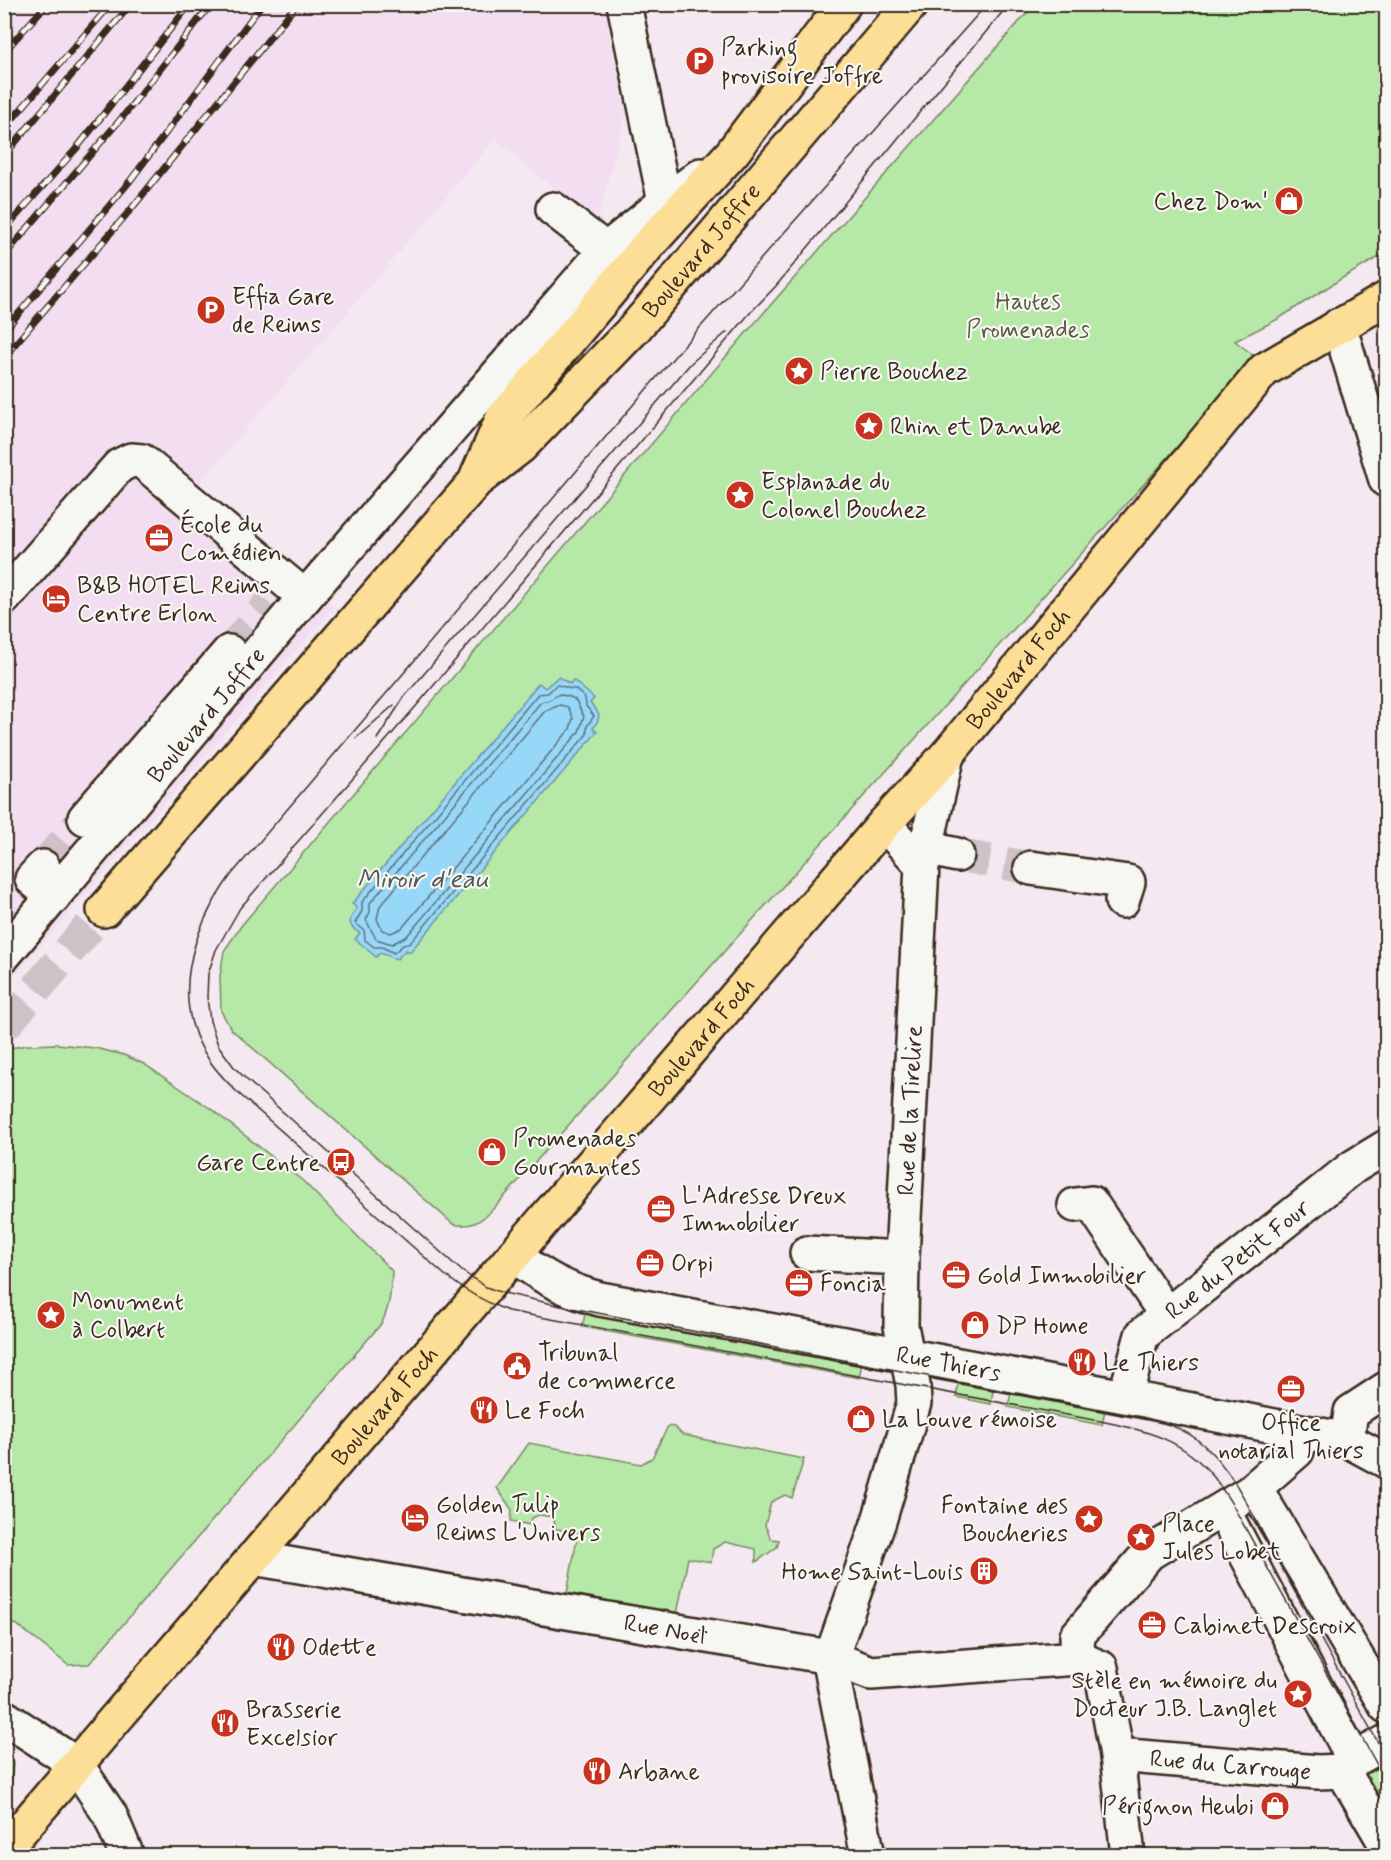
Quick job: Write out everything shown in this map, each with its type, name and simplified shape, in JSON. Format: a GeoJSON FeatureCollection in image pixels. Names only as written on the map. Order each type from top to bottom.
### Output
{"type":"FeatureCollection","features":[{"type":"Feature","properties":{"kind":"main road","name":"Boulevard Joffre"},"geometry":{"type":"LineString","coordinates":[[476,481],[502,420],[650,243],[732,153],[844,4]]}},
{"type":"Feature","properties":{"kind":"main road","name":"Boulevard Joffre"},"geometry":{"type":"LineString","coordinates":[[104,910],[476,481],[520,447],[634,329],[911,4]]}},
{"type":"Feature","properties":{"kind":"main road","name":"Boulevard Foch"},"geometry":{"type":"LineString","coordinates":[[4,1850],[884,824],[947,755],[1264,370],[1386,299]]}},
{"type":"Feature","properties":{"kind":"street"},"geometry":{"type":"LineString","coordinates":[[624,4],[665,202]]}},
{"type":"Feature","properties":{"kind":"street","name":"Boulevard Joffre"},"geometry":{"type":"LineString","coordinates":[[4,955],[48,882],[288,594],[606,250],[665,202],[732,153]]}},
{"type":"Feature","properties":{"kind":"street"},"geometry":{"type":"LineString","coordinates":[[554,209],[606,250]]}},
{"type":"Feature","properties":{"kind":"street"},"geometry":{"type":"LineString","coordinates":[[1339,325],[1386,480]]}},
{"type":"Feature","properties":{"kind":"street"},"geometry":{"type":"LineString","coordinates":[[4,598],[119,466],[131,460],[142,461],[148,482],[288,594]]}},
{"type":"Feature","properties":{"kind":"street"},"geometry":{"type":"LineString","coordinates":[[85,818],[229,652]]}},
{"type":"Feature","properties":{"kind":"street","name":"Rue de la Tirelire"},"geometry":{"type":"LineString","coordinates":[[830,1657],[879,1521],[914,1403],[913,1385],[901,1326],[902,1258],[935,856],[947,755]]}},
{"type":"Feature","properties":{"kind":"street"},"geometry":{"type":"LineString","coordinates":[[884,824],[935,856]]}},
{"type":"Feature","properties":{"kind":"street"},"geometry":{"type":"LineString","coordinates":[[1031,868],[1128,882],[1122,901]]}},
{"type":"Feature","properties":{"kind":"street","name":"Rue du Petit Four"},"geometry":{"type":"LineString","coordinates":[[1125,1397],[1142,1335],[1353,1167],[1386,1147]]}},
{"type":"Feature","properties":{"kind":"street"},"geometry":{"type":"LineString","coordinates":[[1075,1205],[1091,1203],[1167,1316]]}},
{"type":"Feature","properties":{"kind":"street"},"geometry":{"type":"LineString","coordinates":[[807,1253],[902,1258]]}},
{"type":"Feature","properties":{"kind":"street","name":"Rue Thiers"},"geometry":{"type":"LineString","coordinates":[[514,1255],[552,1282],[590,1297],[1347,1440],[1386,1461]]}},
{"type":"Feature","properties":{"kind":"street"},"geometry":{"type":"LineString","coordinates":[[1347,1440],[1351,1412],[1386,1389]]}},
{"type":"Feature","properties":{"kind":"street"},"geometry":{"type":"LineString","coordinates":[[1128,1856],[1117,1755],[1101,1668],[1078,1658],[1077,1636],[1149,1553],[1209,1516],[1223,1510],[1255,1488],[1297,1451],[1300,1439]]}},
{"type":"Feature","properties":{"kind":"street"},"geometry":{"type":"LineString","coordinates":[[1255,1488],[1386,1706]]}},
{"type":"Feature","properties":{"kind":"street"},"geometry":{"type":"LineString","coordinates":[[1223,1510],[1349,1766],[1377,1805],[1386,1844]]}},
{"type":"Feature","properties":{"kind":"street","name":"Rue Noël"},"geometry":{"type":"LineString","coordinates":[[253,1558],[830,1657],[871,1673],[1078,1658]]}},
{"type":"Feature","properties":{"kind":"street"},"geometry":{"type":"LineString","coordinates":[[830,1657],[868,1856]]}},
{"type":"Feature","properties":{"kind":"street"},"geometry":{"type":"LineString","coordinates":[[4,1717],[76,1764],[110,1815],[127,1856]]}},
{"type":"Feature","properties":{"kind":"street"},"geometry":{"type":"LineString","coordinates":[[1349,1766],[1386,1742]]}},
{"type":"Feature","properties":{"kind":"street","name":"Rue du Carrouge"},"geometry":{"type":"LineString","coordinates":[[1117,1755],[1318,1772],[1349,1766]]}},
{"type":"Feature","properties":{"kind":"shaded area"},"geometry":{"type":"Polygon","coordinates":[[[5,5],[604,5],[626,113],[596,225],[495,138],[422,226],[194,489],[334,607],[5,987],[5,5]]]}},
{"type":"Feature","properties":{"kind":"green space","name":"Hautes Promenades"},"geometry":{"type":"Polygon","coordinates":[[[1034,5],[1386,5],[1386,253],[1278,319],[1235,341],[1257,358],[495,1207],[476,1222],[466,1225],[453,1224],[231,1029],[221,1011],[220,976],[224,951],[241,926],[746,333],[1034,5]]]}},
{"type":"Feature","properties":{"kind":"green space"},"geometry":{"type":"Polygon","coordinates":[[[57,1044],[95,1048],[124,1055],[144,1064],[211,1109],[303,1181],[392,1271],[388,1305],[381,1324],[89,1664],[68,1665],[16,1624],[5,1625],[5,1049],[27,1045],[57,1044]]]}},
{"type":"Feature","properties":{"kind":"green space"},"geometry":{"type":"Polygon","coordinates":[[[587,1306],[863,1358],[859,1378],[582,1327],[587,1306]]]}},
{"type":"Feature","properties":{"kind":"green space"},"geometry":{"type":"Polygon","coordinates":[[[959,1377],[994,1383],[991,1404],[956,1397],[959,1377]]]}},
{"type":"Feature","properties":{"kind":"green space"},"geometry":{"type":"Polygon","coordinates":[[[1012,1388],[1106,1405],[1102,1425],[1008,1407],[1012,1388]]]}},
{"type":"Feature","properties":{"kind":"green space"},"geometry":{"type":"Polygon","coordinates":[[[668,1426],[674,1427],[682,1434],[701,1439],[804,1459],[792,1498],[785,1495],[771,1502],[765,1525],[771,1539],[779,1540],[777,1547],[756,1562],[756,1549],[725,1542],[713,1549],[711,1562],[688,1558],[677,1614],[567,1593],[578,1533],[556,1529],[553,1517],[539,1515],[532,1518],[530,1525],[511,1521],[512,1510],[497,1488],[529,1443],[641,1464],[652,1458],[668,1426]]]}},
{"type":"Feature","properties":{"kind":"green space"},"geometry":{"type":"Polygon","coordinates":[[[5,1741],[13,1763],[8,1803],[5,1808],[5,1741]]]}},
{"type":"Feature","properties":{"kind":"green space"},"geometry":{"type":"Polygon","coordinates":[[[1386,1753],[1386,1785],[1372,1794],[1357,1769],[1386,1753]]]}},
{"type":"Feature","properties":{"kind":"water","name":"Miroir d'eau"},"geometry":{"type":"Polygon","coordinates":[[[558,677],[570,684],[573,680],[594,698],[590,703],[599,715],[593,728],[597,732],[410,952],[406,950],[397,959],[380,953],[376,957],[355,939],[360,933],[352,928],[350,922],[357,908],[352,904],[539,683],[545,688],[558,677]]]}},
{"type":"Feature","properties":{"kind":"tunnel"},"geometry":{"type":"LineString","coordinates":[[229,652],[270,604]]}},
{"type":"Feature","properties":{"kind":"tunnel"},"geometry":{"type":"LineString","coordinates":[[43,867],[85,818]]}},
{"type":"Feature","properties":{"kind":"tunnel"},"geometry":{"type":"LineString","coordinates":[[957,855],[1031,868]]}},
{"type":"Feature","properties":{"kind":"tunnel"},"geometry":{"type":"LineString","coordinates":[[4,1026],[104,910]]}},
{"type":"Feature","properties":{"kind":"tram line"},"geometry":{"type":"LineString","coordinates":[[987,4],[680,350],[231,875],[205,918],[196,941],[190,965],[188,989],[190,1013],[197,1037],[209,1060],[237,1092],[446,1276],[468,1292],[500,1308],[1105,1422],[1136,1429],[1177,1445],[1202,1464],[1232,1504],[1386,1781]]}},
{"type":"Feature","properties":{"kind":"tram line"},"geometry":{"type":"LineString","coordinates":[[1009,4],[776,286],[750,313],[418,704],[240,908],[216,950],[208,974],[207,997],[210,1021],[218,1045],[247,1080],[462,1271],[486,1287],[561,1306],[1142,1417],[1165,1423],[1187,1433],[1212,1453],[1233,1480],[1386,1757]]}},
{"type":"Feature","properties":{"kind":"tram line"},"geometry":{"type":"LineString","coordinates":[[377,739],[405,696],[691,363],[727,332]]}},
{"type":"Feature","properties":{"kind":"tram line"},"geometry":{"type":"LineString","coordinates":[[356,738],[394,705]]}},
{"type":"Feature","properties":{"kind":"railway"},"geometry":{"type":"LineString","coordinates":[[4,52],[47,4]]}},
{"type":"Feature","properties":{"kind":"railway"},"geometry":{"type":"LineString","coordinates":[[4,129],[111,4]]}},
{"type":"Feature","properties":{"kind":"railway"},"geometry":{"type":"LineString","coordinates":[[4,156],[131,4]]}},
{"type":"Feature","properties":{"kind":"railway"},"geometry":{"type":"LineString","coordinates":[[4,230],[76,149],[190,4]]}},
{"type":"Feature","properties":{"kind":"railway"},"geometry":{"type":"LineString","coordinates":[[4,256],[125,114],[211,4]]}},
{"type":"Feature","properties":{"kind":"railway"},"geometry":{"type":"LineString","coordinates":[[4,331],[130,181],[262,4]]}},
{"type":"Feature","properties":{"kind":"railway"},"geometry":{"type":"LineString","coordinates":[[4,357],[132,208],[297,4]]}},
{"type":"Feature","properties":{"kind":"place","name":"Parking provisoire Joffre"},"geometry":{"type":"Point","coordinates":[700,61]}},
{"type":"Feature","properties":{"kind":"place","name":"Chez Dom'"},"geometry":{"type":"Point","coordinates":[1289,201]}},
{"type":"Feature","properties":{"kind":"place","name":"Effia Gare de Reims"},"geometry":{"type":"Point","coordinates":[211,310]}},
{"type":"Feature","properties":{"kind":"place","name":"Pierre Bouchez"},"geometry":{"type":"Point","coordinates":[799,371]}},
{"type":"Feature","properties":{"kind":"place","name":"Rhin et Danube"},"geometry":{"type":"Point","coordinates":[869,426]}},
{"type":"Feature","properties":{"kind":"place","name":"Esplanade du Colonel Bouchez"},"geometry":{"type":"Point","coordinates":[740,495]}},
{"type":"Feature","properties":{"kind":"place","name":"École du Comédien"},"geometry":{"type":"Point","coordinates":[159,538]}},
{"type":"Feature","properties":{"kind":"place","name":"B&B HOTEL Reims Centre Erlon"},"geometry":{"type":"Point","coordinates":[56,599]}},
{"type":"Feature","properties":{"kind":"place","name":"Promenades Gourmantes"},"geometry":{"type":"Point","coordinates":[492,1152]}},
{"type":"Feature","properties":{"kind":"place","name":"Gare Centre"},"geometry":{"type":"Point","coordinates":[341,1162]}},
{"type":"Feature","properties":{"kind":"place","name":"L'Adresse Dreux Immobilier"},"geometry":{"type":"Point","coordinates":[661,1209]}},
{"type":"Feature","properties":{"kind":"place","name":"Orpi"},"geometry":{"type":"Point","coordinates":[650,1263]}},
{"type":"Feature","properties":{"kind":"place","name":"Gold Immobilier"},"geometry":{"type":"Point","coordinates":[956,1275]}},
{"type":"Feature","properties":{"kind":"place","name":"Foncia"},"geometry":{"type":"Point","coordinates":[799,1283]}},
{"type":"Feature","properties":{"kind":"place","name":"Monument à Colbert"},"geometry":{"type":"Point","coordinates":[51,1315]}},
{"type":"Feature","properties":{"kind":"place","name":"DP Home"},"geometry":{"type":"Point","coordinates":[975,1325]}},
{"type":"Feature","properties":{"kind":"place","name":"Le Thiers"},"geometry":{"type":"Point","coordinates":[1082,1362]}},
{"type":"Feature","properties":{"kind":"place","name":"Tribunal de commerce"},"geometry":{"type":"Point","coordinates":[517,1366]}},
{"type":"Feature","properties":{"kind":"place","name":"Office notarial Thiers"},"geometry":{"type":"Point","coordinates":[1291,1389]}},
{"type":"Feature","properties":{"kind":"place","name":"Le Foch"},"geometry":{"type":"Point","coordinates":[484,1410]}},
{"type":"Feature","properties":{"kind":"place","name":"La Louve rémoise"},"geometry":{"type":"Point","coordinates":[861,1419]}},
{"type":"Feature","properties":{"kind":"place","name":"Golden Tulip Reims L'Univers"},"geometry":{"type":"Point","coordinates":[415,1518]}},
{"type":"Feature","properties":{"kind":"place","name":"Fontaine des Boucheries"},"geometry":{"type":"Point","coordinates":[1089,1519]}},
{"type":"Feature","properties":{"kind":"place","name":"Place Jules Lobet"},"geometry":{"type":"Point","coordinates":[1141,1537]}},
{"type":"Feature","properties":{"kind":"place","name":"Home Saint-Louis"},"geometry":{"type":"Point","coordinates":[984,1571]}},
{"type":"Feature","properties":{"kind":"place","name":"Cabinet Descroix"},"geometry":{"type":"Point","coordinates":[1152,1625]}},
{"type":"Feature","properties":{"kind":"place","name":"Odette"},"geometry":{"type":"Point","coordinates":[281,1647]}},
{"type":"Feature","properties":{"kind":"place","name":"Stèle en mémoire du Docteur J.B. Langlet"},"geometry":{"type":"Point","coordinates":[1298,1694]}},
{"type":"Feature","properties":{"kind":"place","name":"Brasserie Excelsior"},"geometry":{"type":"Point","coordinates":[225,1723]}},
{"type":"Feature","properties":{"kind":"place","name":"Arbane"},"geometry":{"type":"Point","coordinates":[597,1771]}},
{"type":"Feature","properties":{"kind":"place","name":"Pérignon Heubi"},"geometry":{"type":"Point","coordinates":[1275,1806]}}]}
